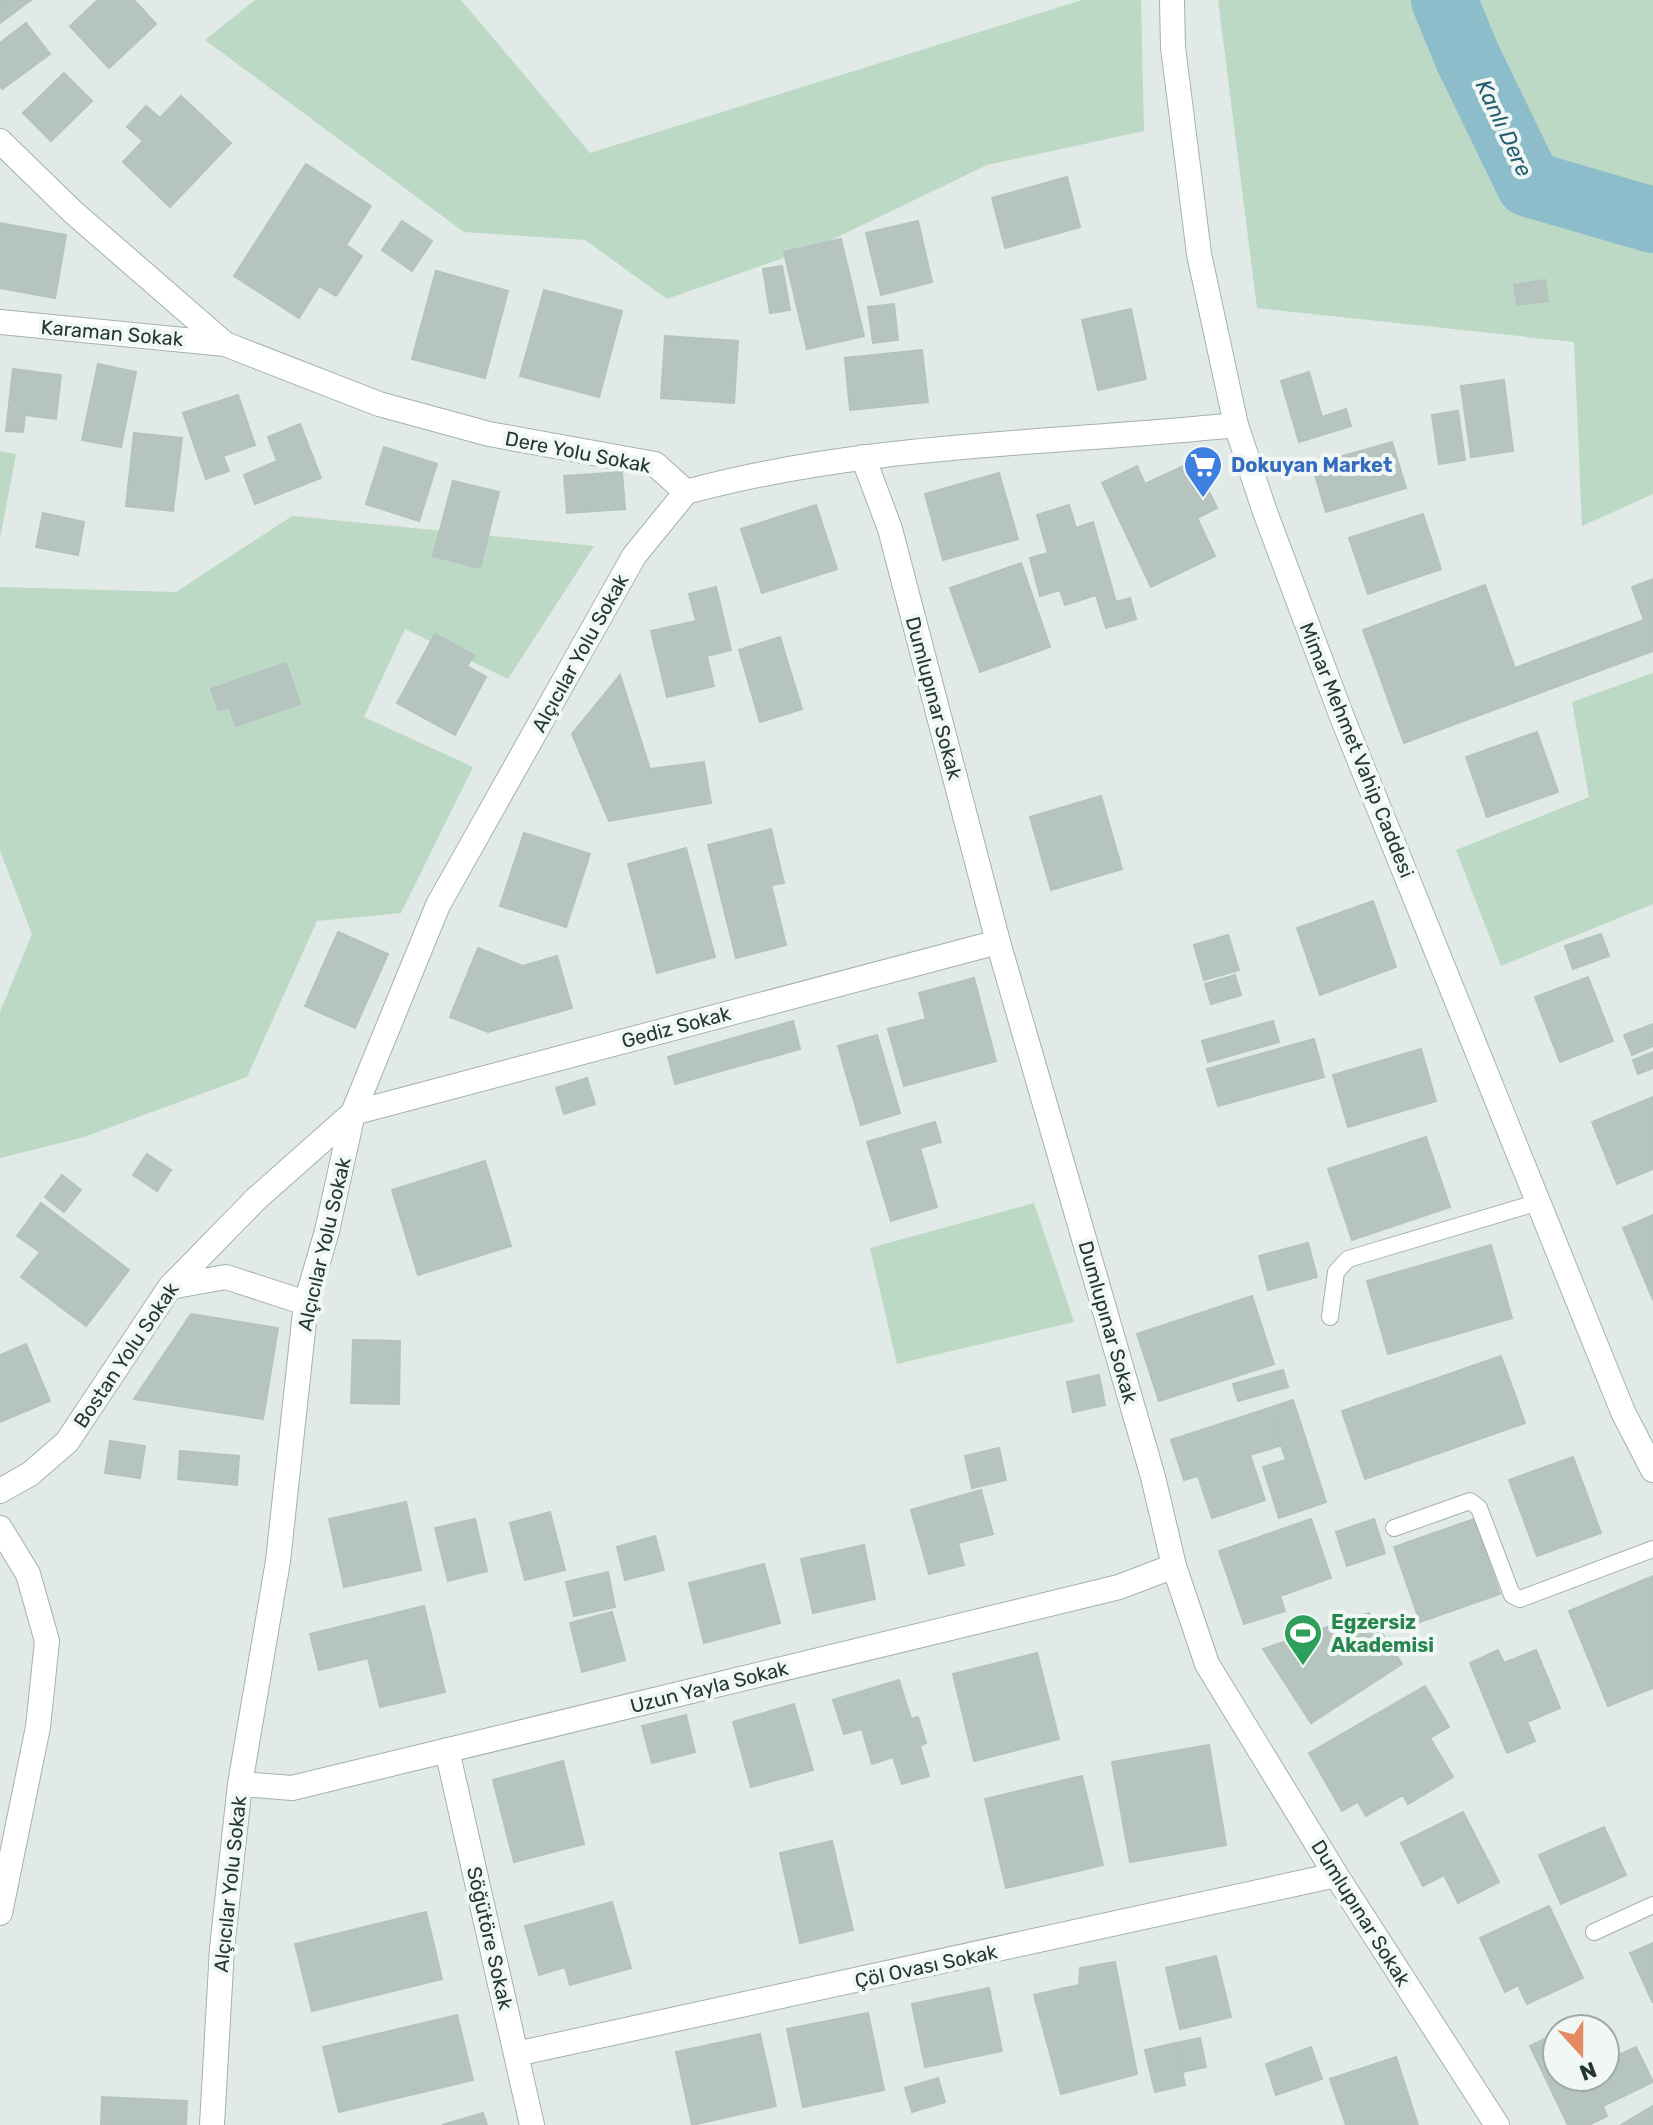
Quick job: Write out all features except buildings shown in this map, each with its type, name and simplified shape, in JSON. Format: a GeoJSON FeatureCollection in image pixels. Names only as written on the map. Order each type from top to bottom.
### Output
{"type":"FeatureCollection","features":[{"type":"Feature","properties":{"kind":"street","name":"Mimar Mehmet Vahip Caddesi"},"geometry":{"type":"LineString","coordinates":[[1172,0],[1173,47],[1199,254],[1236,425],[1265,512],[1342,717],[1623,1412],[1653,1470]]}},
{"type":"Feature","properties":{"kind":"street","name":"Dere Yolu Sokak"},"geometry":{"type":"LineString","coordinates":[[0,141],[73,212],[225,344],[379,404],[489,434],[655,464],[686,492]]}},
{"type":"Feature","properties":{"kind":"street","name":"Karaman Sokak"},"geometry":{"type":"LineString","coordinates":[[0,322],[225,344]]}},
{"type":"Feature","properties":{"kind":"street"},"geometry":{"type":"LineString","coordinates":[[686,492],[739,477],[863,457],[1236,425]]}},
{"type":"Feature","properties":{"kind":"street","name":"Dumlupınar Sokak"},"geometry":{"type":"LineString","coordinates":[[863,457],[890,529],[998,942],[1153,1477],[1174,1566],[1207,1664],[1336,1875],[1497,2125]]}},
{"type":"Feature","properties":{"kind":"street","name":"Alçıcılar Yolu Sokak"},"geometry":{"type":"LineString","coordinates":[[212,2125],[222,1948],[240,1784],[278,1561],[306,1303],[327,1231],[353,1113],[438,905],[634,556],[686,492]]}},
{"type":"Feature","properties":{"kind":"street","name":"Gediz Sokak"},"geometry":{"type":"LineString","coordinates":[[353,1113],[998,942]]}},
{"type":"Feature","properties":{"kind":"street","name":"Bostan Yolu Sokak"},"geometry":{"type":"LineString","coordinates":[[0,1491],[30,1474],[67,1442],[170,1287],[256,1199],[353,1113]]}},
{"type":"Feature","properties":{"kind":"street"},"geometry":{"type":"LineString","coordinates":[[170,1287],[226,1277],[306,1303]]}},
{"type":"Feature","properties":{"kind":"street"},"geometry":{"type":"LineString","coordinates":[[0,1528],[28,1574],[47,1641],[38,1727],[0,1913]]}},
{"type":"Feature","properties":{"kind":"street","name":"Uzun Yayla Sokak"},"geometry":{"type":"LineString","coordinates":[[240,1784],[292,1788],[1119,1587],[1174,1566]]}},
{"type":"Feature","properties":{"kind":"street","name":"Söğütöre Sokak"},"geometry":{"type":"LineString","coordinates":[[447,1750],[532,2125]]}},
{"type":"Feature","properties":{"kind":"street","name":"Çöl Ovası Sokak"},"geometry":{"type":"LineString","coordinates":[[516,2054],[1336,1875]]}},
{"type":"Feature","properties":{"kind":"lane"},"geometry":{"type":"LineString","coordinates":[[1330,1317],[1336,1272],[1348,1259],[1539,1202]]}},
{"type":"Feature","properties":{"kind":"lane"},"geometry":{"type":"LineString","coordinates":[[1394,1528],[1470,1501],[1479,1508],[1512,1595],[1520,1599],[1653,1549]]}},
{"type":"Feature","properties":{"kind":"lane"},"geometry":{"type":"LineString","coordinates":[[1594,1932],[1653,1905]]}},
{"type":"Feature","properties":{"kind":"green space"},"geometry":{"type":"Polygon","coordinates":[[[255,0],[461,0],[590,153],[1082,0],[1141,0],[1144,131],[987,165],[823,244],[667,299],[585,240],[464,232],[205,40],[255,0]]]}},
{"type":"Feature","properties":{"kind":"green space"},"geometry":{"type":"Polygon","coordinates":[[[1218,0],[1653,0],[1653,494],[1582,526],[1574,342],[1257,308],[1218,0]]]}},
{"type":"Feature","properties":{"kind":"green space"},"geometry":{"type":"Polygon","coordinates":[[[0,451],[16,454],[0,539],[0,451]]]}},
{"type":"Feature","properties":{"kind":"green space"},"geometry":{"type":"Polygon","coordinates":[[[292,516],[594,546],[508,679],[405,629],[364,717],[473,767],[401,913],[317,921],[247,1077],[84,1137],[0,1158],[0,1012],[32,934],[0,851],[0,587],[176,592],[292,516]]]}},
{"type":"Feature","properties":{"kind":"green space"},"geometry":{"type":"Polygon","coordinates":[[[1653,673],[1653,904],[1501,966],[1456,850],[1589,797],[1572,702],[1653,673]]]}},
{"type":"Feature","properties":{"kind":"green space"},"geometry":{"type":"Polygon","coordinates":[[[1034,1203],[1074,1322],[897,1364],[870,1248],[1034,1203]]]}},
{"type":"Feature","properties":{"kind":"waterway","name":"Kanlı Dere"},"geometry":{"type":"LineString","coordinates":[[1444,0],[1467,56],[1529,184],[1653,220]]}},
{"type":"Feature","properties":{"kind":"place","name":"Dokuyan Market"},"geometry":{"type":"Point","coordinates":[1203,499]}},
{"type":"Feature","properties":{"kind":"place","name":"Egzersiz Akademisi"},"geometry":{"type":"Point","coordinates":[1303,1667]}}]}
